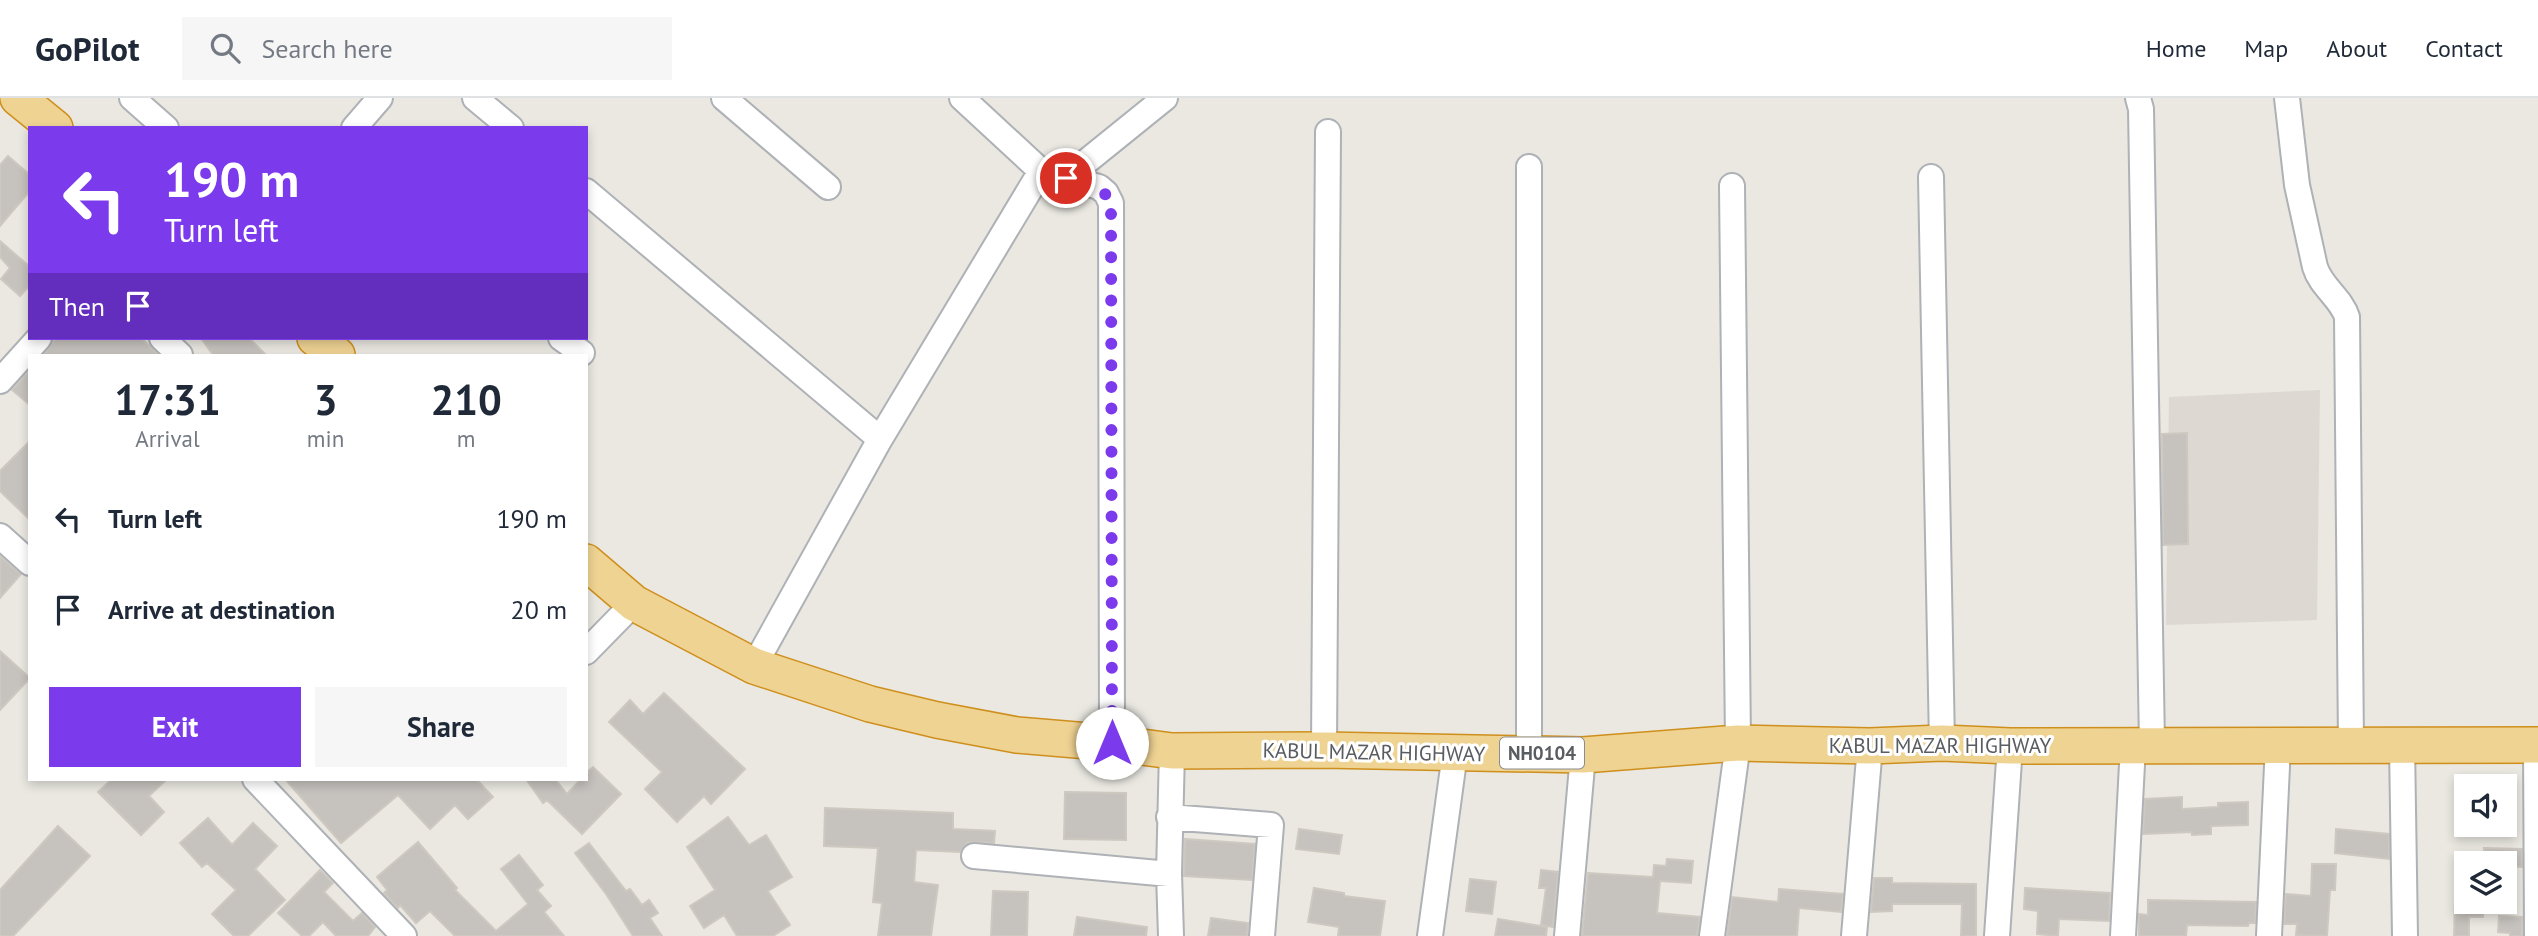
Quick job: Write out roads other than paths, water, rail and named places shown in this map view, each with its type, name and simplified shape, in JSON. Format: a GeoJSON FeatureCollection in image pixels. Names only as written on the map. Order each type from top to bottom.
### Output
{"type":"FeatureCollection","features":[{"type":"Feature","properties":{"kind":"highway"},"geometry":{"type":"LineString","coordinates":[[18,98],[53,126]]}},
{"type":"Feature","properties":{"kind":"highway"},"geometry":{"type":"LineString","coordinates":[[318,340],[336,354]]}},
{"type":"Feature","properties":{"kind":"highway","name":"KABUL MAZAR HIGHWAY"},"geometry":{"type":"LineString","coordinates":[[588,564],[634,603],[754,666],[870,704],[1017,735],[1172,751],[1324,750],[1583,755],[1738,743],[1870,746],[1942,743],[2010,746],[2537,745]]}},
{"type":"Feature","properties":{"kind":"street"},"geometry":{"type":"LineString","coordinates":[[132,98],[164,126]]}},
{"type":"Feature","properties":{"kind":"street"},"geometry":{"type":"LineString","coordinates":[[356,126],[380,98]]}},
{"type":"Feature","properties":{"kind":"street"},"geometry":{"type":"LineString","coordinates":[[475,98],[509,126]]}},
{"type":"Feature","properties":{"kind":"street"},"geometry":{"type":"LineString","coordinates":[[724,98],[828,187]]}},
{"type":"Feature","properties":{"kind":"street"},"geometry":{"type":"LineString","coordinates":[[962,98],[1041,171],[1099,187],[1111,203],[1112,743]]}},
{"type":"Feature","properties":{"kind":"street"},"geometry":{"type":"LineString","coordinates":[[1066,178],[1165,98]]}},
{"type":"Feature","properties":{"kind":"street"},"geometry":{"type":"LineString","coordinates":[[2123,936],[2142,745],[2141,109],[2138,98]]}},
{"type":"Feature","properties":{"kind":"street"},"geometry":{"type":"LineString","coordinates":[[2287,98],[2297,186],[2315,267],[2319,278],[2345,310],[2347,317],[2351,745]]}},
{"type":"Feature","properties":{"kind":"street"},"geometry":{"type":"LineString","coordinates":[[1324,750],[1328,132]]}},
{"type":"Feature","properties":{"kind":"street"},"geometry":{"type":"LineString","coordinates":[[1529,167],[1529,752]]}},
{"type":"Feature","properties":{"kind":"street"},"geometry":{"type":"LineString","coordinates":[[754,666],[880,439],[1041,171]]}},
{"type":"Feature","properties":{"kind":"street"},"geometry":{"type":"LineString","coordinates":[[1931,177],[1942,743]]}},
{"type":"Feature","properties":{"kind":"street"},"geometry":{"type":"LineString","coordinates":[[1712,936],[1738,743],[1732,186]]}},
{"type":"Feature","properties":{"kind":"street"},"geometry":{"type":"LineString","coordinates":[[588,193],[880,439]]}},
{"type":"Feature","properties":{"kind":"street"},"geometry":{"type":"LineString","coordinates":[[0,381],[38,340]]}},
{"type":"Feature","properties":{"kind":"street"},"geometry":{"type":"LineString","coordinates":[[164,340],[179,354]]}},
{"type":"Feature","properties":{"kind":"street"},"geometry":{"type":"LineString","coordinates":[[564,340],[582,353]]}},
{"type":"Feature","properties":{"kind":"street"},"geometry":{"type":"LineString","coordinates":[[0,536],[28,561]]}},
{"type":"Feature","properties":{"kind":"street"},"geometry":{"type":"LineString","coordinates":[[588,650],[634,603]]}},
{"type":"Feature","properties":{"kind":"street"},"geometry":{"type":"LineString","coordinates":[[2269,936],[2278,745]]}},
{"type":"Feature","properties":{"kind":"street"},"geometry":{"type":"LineString","coordinates":[[2402,745],[2405,936]]}},
{"type":"Feature","properties":{"kind":"street"},"geometry":{"type":"LineString","coordinates":[[2537,745],[2537,922]]}},
{"type":"Feature","properties":{"kind":"street"},"geometry":{"type":"LineString","coordinates":[[1854,936],[1870,746]]}},
{"type":"Feature","properties":{"kind":"street"},"geometry":{"type":"LineString","coordinates":[[1997,936],[2010,746]]}},
{"type":"Feature","properties":{"kind":"street"},"geometry":{"type":"LineString","coordinates":[[1171,936],[1169,817],[1172,751]]}},
{"type":"Feature","properties":{"kind":"street"},"geometry":{"type":"LineString","coordinates":[[1430,936],[1455,753]]}},
{"type":"Feature","properties":{"kind":"street"},"geometry":{"type":"LineString","coordinates":[[1567,936],[1583,755]]}},
{"type":"Feature","properties":{"kind":"street"},"geometry":{"type":"LineString","coordinates":[[257,781],[404,936]]}},
{"type":"Feature","properties":{"kind":"street"},"geometry":{"type":"LineString","coordinates":[[1169,817],[1271,825],[1262,936]]}},
{"type":"Feature","properties":{"kind":"street"},"geometry":{"type":"LineString","coordinates":[[974,856],[1169,874]]}}]}
